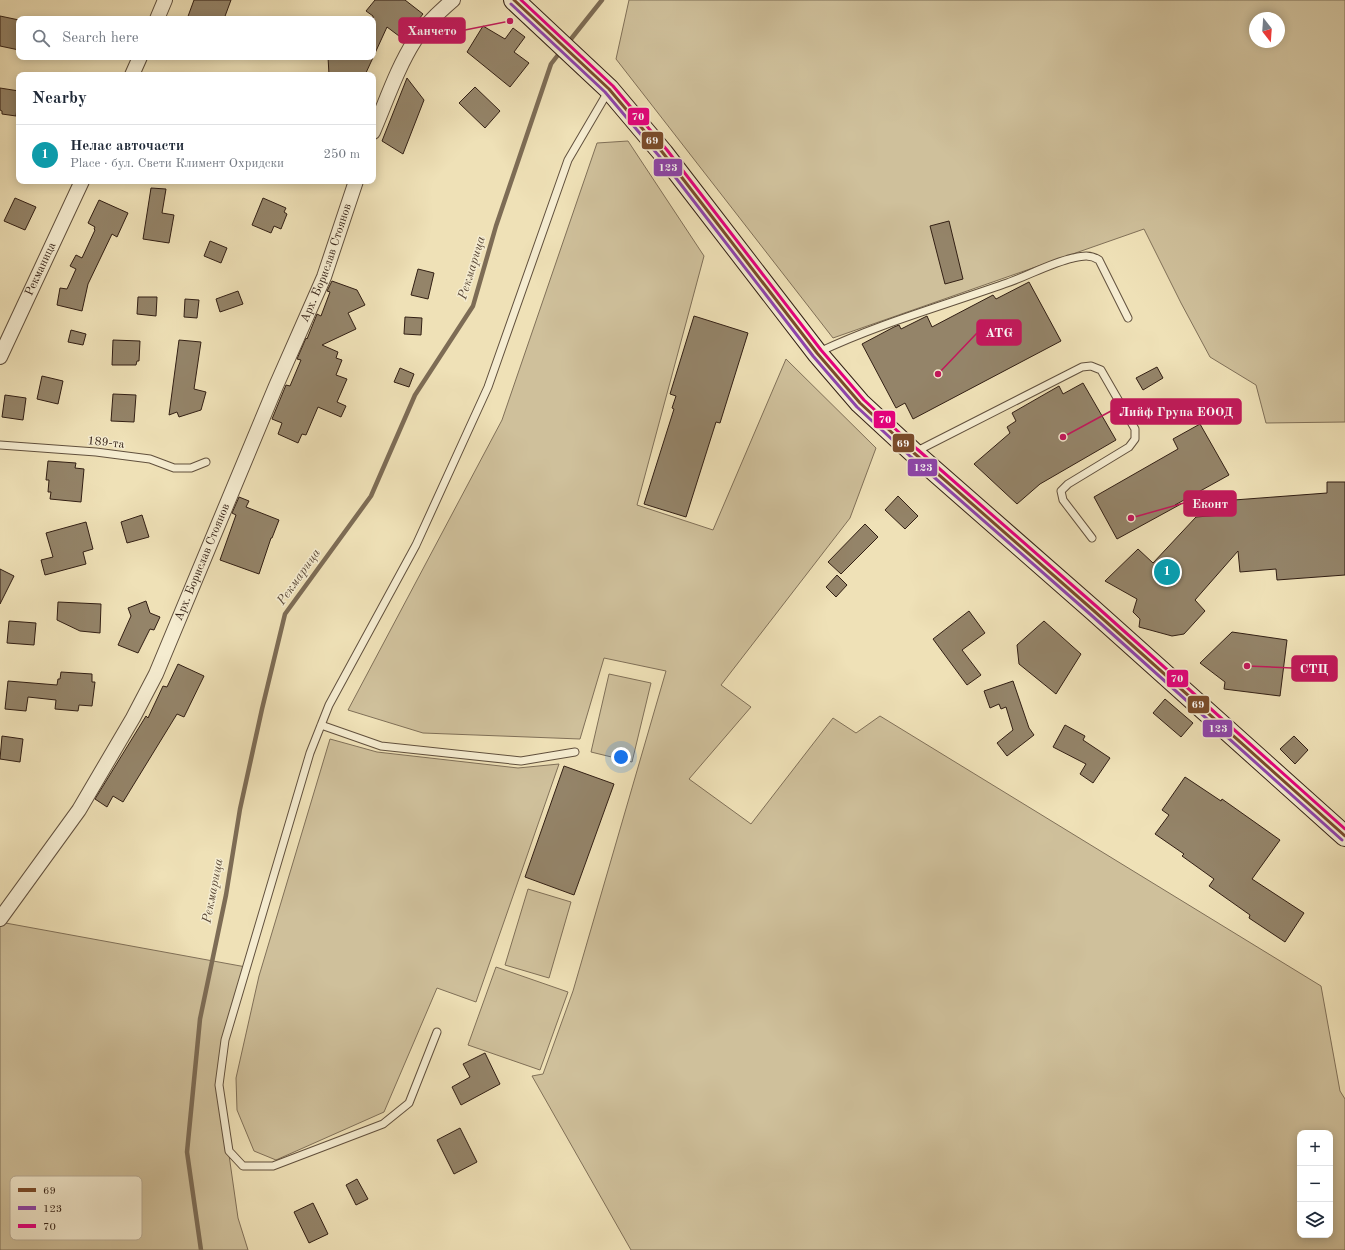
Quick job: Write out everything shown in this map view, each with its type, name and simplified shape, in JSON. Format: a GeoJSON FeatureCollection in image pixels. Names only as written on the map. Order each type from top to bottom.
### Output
{"type":"FeatureCollection","features":[{"type":"Feature","properties":{"kind":"main road"},"geometry":{"type":"LineString","coordinates":[[514,0],[604,84],[663,153],[817,353],[860,403],[914,453],[1093,610],[1345,836]]}},
{"type":"Feature","properties":{"kind":"main road"},"geometry":{"type":"LineString","coordinates":[[1314,808],[1330,819],[1345,823]]}},
{"type":"Feature","properties":{"kind":"street"},"geometry":{"type":"LineString","coordinates":[[158,16],[165,0]]}},
{"type":"Feature","properties":{"kind":"street"},"geometry":{"type":"LineString","coordinates":[[376,125],[402,65],[415,40],[431,20],[452,0]]}},
{"type":"Feature","properties":{"kind":"street"},"geometry":{"type":"LineString","coordinates":[[133,72],[139,60]]}},
{"type":"Feature","properties":{"kind":"street","name":"Рекманица"},"geometry":{"type":"LineString","coordinates":[[0,357],[81,184]]}},
{"type":"Feature","properties":{"kind":"street","name":"Арх. Борислав Стоянов"},"geometry":{"type":"LineString","coordinates":[[0,919],[78,810],[133,718],[156,674],[276,386],[324,277],[355,184]]}},
{"type":"Feature","properties":{"kind":"lane"},"geometry":{"type":"LineString","coordinates":[[437,1032],[409,1103],[383,1124],[273,1166],[243,1166],[229,1151],[219,1085],[225,1040],[310,752],[329,705],[416,545],[488,387],[568,160],[604,84]]}},
{"type":"Feature","properties":{"kind":"lane"},"geometry":{"type":"LineString","coordinates":[[817,353],[850,337],[1010,282],[1071,258],[1087,256],[1094,256],[1099,260],[1128,318]]}},
{"type":"Feature","properties":{"kind":"lane"},"geometry":{"type":"LineString","coordinates":[[914,453],[1082,367],[1091,366],[1101,370],[1135,429],[1135,439],[1129,447],[1068,484],[1061,491],[1063,500],[1092,538]]}},
{"type":"Feature","properties":{"kind":"lane","name":"189-та"},"geometry":{"type":"LineString","coordinates":[[0,445],[96,452],[150,459],[174,468],[191,468],[206,462]]}},
{"type":"Feature","properties":{"kind":"lane"},"geometry":{"type":"LineString","coordinates":[[321,725],[381,746],[521,761],[575,752]]}},
{"type":"Feature","properties":{"kind":"shaded area"},"geometry":{"type":"Polygon","coordinates":[[[629,0],[1345,0],[1345,422],[1266,423],[1256,385],[1210,357],[1144,229],[833,338],[616,59],[629,0]]]}},
{"type":"Feature","properties":{"kind":"shaded area"},"geometry":{"type":"Polygon","coordinates":[[[628,141],[704,256],[637,505],[713,530],[786,359],[876,448],[850,518],[721,685],[751,707],[689,779],[751,824],[833,718],[856,733],[880,716],[1321,986],[1340,1091],[1345,1099],[1345,1250],[631,1250],[532,1076],[543,1074],[573,991],[666,671],[604,658],[580,739],[423,733],[348,710],[502,420],[597,143],[628,141]]]}},
{"type":"Feature","properties":{"kind":"shaded area"},"geometry":{"type":"Polygon","coordinates":[[[609,674],[651,683],[632,762],[591,752],[609,674]]]}},
{"type":"Feature","properties":{"kind":"shaded area"},"geometry":{"type":"Polygon","coordinates":[[[330,739],[377,752],[518,768],[559,764],[476,1002],[437,988],[384,1112],[276,1160],[254,1151],[237,1110],[236,1078],[259,976],[330,739]]]}},
{"type":"Feature","properties":{"kind":"shaded area"},"geometry":{"type":"Polygon","coordinates":[[[528,889],[571,902],[549,978],[505,965],[528,889]]]}},
{"type":"Feature","properties":{"kind":"shaded area"},"geometry":{"type":"Polygon","coordinates":[[[0,922],[246,967],[225,1040],[219,1085],[238,1218],[248,1250],[0,1250],[0,922]]]}},
{"type":"Feature","properties":{"kind":"shaded area"},"geometry":{"type":"Polygon","coordinates":[[[496,967],[568,992],[540,1070],[468,1045],[496,967]]]}},
{"type":"Feature","properties":{"kind":"building"},"geometry":{"type":"Polygon","coordinates":[[[194,0],[231,0],[225,16],[188,16],[194,0]]]}},
{"type":"Feature","properties":{"kind":"building"},"geometry":{"type":"Polygon","coordinates":[[[375,0],[405,0],[423,14],[403,39],[387,27],[376,51],[376,16],[373,16],[366,11],[375,0]]]}},
{"type":"Feature","properties":{"kind":"building"},"geometry":{"type":"Polygon","coordinates":[[[0,16],[16,19],[16,49],[0,46],[0,16]]]}},
{"type":"Feature","properties":{"kind":"building"},"geometry":{"type":"Polygon","coordinates":[[[483,26],[505,39],[513,28],[525,37],[514,52],[529,63],[510,87],[467,52],[483,26]]]}},
{"type":"Feature","properties":{"kind":"building"},"geometry":{"type":"Polygon","coordinates":[[[328,60],[372,60],[366,72],[329,72],[328,60]]]}},
{"type":"Feature","properties":{"kind":"building"},"geometry":{"type":"Polygon","coordinates":[[[407,78],[424,100],[403,154],[382,141],[407,78]]]}},
{"type":"Feature","properties":{"kind":"building"},"geometry":{"type":"Polygon","coordinates":[[[475,87],[500,111],[485,128],[459,103],[475,87]]]}},
{"type":"Feature","properties":{"kind":"building"},"geometry":{"type":"Polygon","coordinates":[[[0,88],[16,91],[16,116],[2,114],[2,111],[0,110],[0,88]]]}},
{"type":"Feature","properties":{"kind":"building"},"geometry":{"type":"Polygon","coordinates":[[[151,188],[166,189],[162,213],[174,215],[169,243],[143,239],[151,188]]]}},
{"type":"Feature","properties":{"kind":"building"},"geometry":{"type":"Polygon","coordinates":[[[15,198],[36,207],[25,230],[4,221],[15,198]]]}},
{"type":"Feature","properties":{"kind":"building"},"geometry":{"type":"Polygon","coordinates":[[[263,198],[286,208],[284,212],[287,214],[281,229],[274,226],[271,233],[252,225],[263,198]]]}},
{"type":"Feature","properties":{"kind":"building"},"geometry":{"type":"Polygon","coordinates":[[[99,200],[128,213],[117,237],[112,234],[88,284],[82,311],[57,305],[60,288],[67,289],[76,269],[70,266],[76,255],[82,258],[95,230],[95,227],[88,223],[99,200]]]}},
{"type":"Feature","properties":{"kind":"building"},"geometry":{"type":"Polygon","coordinates":[[[949,221],[963,279],[945,284],[930,226],[949,221]]]}},
{"type":"Feature","properties":{"kind":"building"},"geometry":{"type":"Polygon","coordinates":[[[210,241],[227,248],[221,263],[204,256],[210,241]]]}},
{"type":"Feature","properties":{"kind":"building"},"geometry":{"type":"Polygon","coordinates":[[[418,269],[434,273],[428,299],[411,295],[418,269]]]}},
{"type":"Feature","properties":{"kind":"building"},"geometry":{"type":"Polygon","coordinates":[[[332,281],[357,290],[365,305],[348,313],[356,329],[322,345],[338,352],[336,358],[342,360],[336,375],[347,379],[337,402],[346,406],[341,417],[318,407],[306,435],[302,434],[298,443],[278,434],[282,423],[272,419],[286,385],[290,386],[301,360],[297,359],[317,314],[321,316],[330,292],[327,291],[332,281]]]}},
{"type":"Feature","properties":{"kind":"building"},"geometry":{"type":"Polygon","coordinates":[[[1029,282],[1061,341],[913,419],[905,403],[896,408],[862,344],[894,327],[899,325],[901,329],[927,316],[932,327],[993,295],[996,299],[1029,282]]]}},
{"type":"Feature","properties":{"kind":"building"},"geometry":{"type":"Polygon","coordinates":[[[238,291],[243,304],[220,312],[216,299],[238,291]]]}},
{"type":"Feature","properties":{"kind":"building"},"geometry":{"type":"Polygon","coordinates":[[[138,297],[157,297],[156,316],[137,314],[138,297]]]}},
{"type":"Feature","properties":{"kind":"building"},"geometry":{"type":"Polygon","coordinates":[[[185,299],[199,300],[197,318],[184,317],[185,299]]]}},
{"type":"Feature","properties":{"kind":"building"},"geometry":{"type":"Polygon","coordinates":[[[694,316],[748,333],[720,423],[716,422],[686,517],[644,504],[674,409],[672,408],[676,396],[670,394],[694,316]]]}},
{"type":"Feature","properties":{"kind":"building"},"geometry":{"type":"Polygon","coordinates":[[[405,317],[422,318],[421,335],[404,334],[405,317]]]}},
{"type":"Feature","properties":{"kind":"building"},"geometry":{"type":"Polygon","coordinates":[[[71,330],[86,334],[83,345],[68,342],[71,330]]]}},
{"type":"Feature","properties":{"kind":"building"},"geometry":{"type":"Polygon","coordinates":[[[113,340],[140,341],[139,361],[137,361],[136,365],[112,365],[113,340]]]}},
{"type":"Feature","properties":{"kind":"building"},"geometry":{"type":"Polygon","coordinates":[[[179,340],[201,342],[194,389],[206,392],[201,410],[179,417],[177,412],[169,415],[179,340]]]}},
{"type":"Feature","properties":{"kind":"building"},"geometry":{"type":"Polygon","coordinates":[[[1157,367],[1163,378],[1143,390],[1136,378],[1157,367]]]}},
{"type":"Feature","properties":{"kind":"building"},"geometry":{"type":"Polygon","coordinates":[[[400,368],[414,374],[409,387],[394,382],[400,368]]]}},
{"type":"Feature","properties":{"kind":"building"},"geometry":{"type":"Polygon","coordinates":[[[42,376],[63,381],[58,404],[37,399],[42,376]]]}},
{"type":"Feature","properties":{"kind":"building"},"geometry":{"type":"Polygon","coordinates":[[[1083,383],[1116,440],[1040,484],[1017,504],[974,464],[1010,433],[1007,427],[1016,421],[1012,413],[1059,386],[1063,394],[1083,383]]]}},
{"type":"Feature","properties":{"kind":"building"},"geometry":{"type":"Polygon","coordinates":[[[113,394],[136,395],[134,422],[111,421],[113,394]]]}},
{"type":"Feature","properties":{"kind":"building"},"geometry":{"type":"Polygon","coordinates":[[[5,395],[26,398],[23,420],[2,417],[5,395]]]}},
{"type":"Feature","properties":{"kind":"building"},"geometry":{"type":"Polygon","coordinates":[[[1200,424],[1229,475],[1175,505],[1181,504],[1117,539],[1094,497],[1178,449],[1173,439],[1200,424]]]}},
{"type":"Feature","properties":{"kind":"building"},"geometry":{"type":"Polygon","coordinates":[[[48,461],[76,463],[75,468],[84,469],[81,502],[50,499],[51,492],[48,492],[49,480],[46,480],[48,461]]]}},
{"type":"Feature","properties":{"kind":"building"},"geometry":{"type":"Polygon","coordinates":[[[1327,482],[1345,482],[1345,575],[1277,580],[1276,569],[1240,572],[1238,551],[1195,600],[1205,611],[1184,634],[1172,636],[1139,627],[1140,619],[1133,612],[1137,599],[1105,581],[1138,549],[1153,563],[1196,517],[1235,514],[1234,500],[1327,493],[1327,482]]]}},
{"type":"Feature","properties":{"kind":"building"},"geometry":{"type":"Polygon","coordinates":[[[898,496],[918,516],[905,529],[885,510],[898,496]]]}},
{"type":"Feature","properties":{"kind":"building"},"geometry":{"type":"Polygon","coordinates":[[[239,497],[249,501],[246,507],[279,520],[271,538],[259,574],[220,560],[236,515],[232,513],[239,497]]]}},
{"type":"Feature","properties":{"kind":"building"},"geometry":{"type":"Polygon","coordinates":[[[142,515],[149,537],[127,543],[121,522],[142,515]]]}},
{"type":"Feature","properties":{"kind":"building"},"geometry":{"type":"Polygon","coordinates":[[[86,522],[93,549],[83,552],[86,564],[45,575],[41,560],[53,557],[46,533],[86,522]]]}},
{"type":"Feature","properties":{"kind":"building"},"geometry":{"type":"Polygon","coordinates":[[[865,524],[878,537],[841,574],[828,562],[865,524]]]}},
{"type":"Feature","properties":{"kind":"building"},"geometry":{"type":"Polygon","coordinates":[[[0,569],[14,576],[0,604],[0,569]]]}},
{"type":"Feature","properties":{"kind":"building"},"geometry":{"type":"Polygon","coordinates":[[[837,575],[847,585],[836,597],[826,587],[837,575]]]}},
{"type":"Feature","properties":{"kind":"building"},"geometry":{"type":"Polygon","coordinates":[[[146,601],[150,613],[160,617],[154,630],[150,629],[138,653],[118,645],[131,616],[128,608],[146,601]]]}},
{"type":"Feature","properties":{"kind":"building"},"geometry":{"type":"Polygon","coordinates":[[[58,602],[101,604],[100,633],[80,631],[57,620],[58,602]]]}},
{"type":"Feature","properties":{"kind":"building"},"geometry":{"type":"Polygon","coordinates":[[[969,611],[985,633],[962,650],[981,675],[967,685],[933,639],[969,611]]]}},
{"type":"Feature","properties":{"kind":"building"},"geometry":{"type":"Polygon","coordinates":[[[9,621],[36,623],[34,645],[7,643],[9,621]]]}},
{"type":"Feature","properties":{"kind":"building"},"geometry":{"type":"Polygon","coordinates":[[[1044,621],[1081,654],[1056,694],[1019,664],[1017,645],[1044,621]]]}},
{"type":"Feature","properties":{"kind":"building"},"geometry":{"type":"Polygon","coordinates":[[[1232,632],[1287,640],[1280,696],[1224,689],[1225,682],[1200,663],[1232,632]]]}},
{"type":"Feature","properties":{"kind":"building"},"geometry":{"type":"Polygon","coordinates":[[[178,664],[204,676],[184,717],[177,714],[123,802],[113,796],[107,807],[95,799],[146,716],[148,718],[163,686],[167,687],[178,664]]]}},
{"type":"Feature","properties":{"kind":"building"},"geometry":{"type":"Polygon","coordinates":[[[61,672],[92,674],[92,682],[95,682],[92,706],[79,705],[78,711],[55,709],[56,700],[28,697],[26,711],[5,709],[8,681],[57,685],[61,672]]]}},
{"type":"Feature","properties":{"kind":"building"},"geometry":{"type":"Polygon","coordinates":[[[1013,681],[1029,728],[1034,735],[1007,756],[997,743],[1013,730],[1006,707],[1001,709],[999,704],[990,708],[984,691],[1013,681]]]}},
{"type":"Feature","properties":{"kind":"building"},"geometry":{"type":"Polygon","coordinates":[[[1165,699],[1193,723],[1181,737],[1153,713],[1165,699]]]}},
{"type":"Feature","properties":{"kind":"building"},"geometry":{"type":"Polygon","coordinates":[[[1065,725],[1085,736],[1083,740],[1110,758],[1093,783],[1080,774],[1086,764],[1053,747],[1065,725]]]}},
{"type":"Feature","properties":{"kind":"building"},"geometry":{"type":"Polygon","coordinates":[[[2,736],[23,739],[20,762],[0,759],[2,736]]]}},
{"type":"Feature","properties":{"kind":"building"},"geometry":{"type":"Polygon","coordinates":[[[1294,736],[1308,750],[1295,764],[1280,749],[1294,736]]]}},
{"type":"Feature","properties":{"kind":"building"},"geometry":{"type":"Polygon","coordinates":[[[564,766],[614,784],[574,895],[525,877],[564,766]]]}},
{"type":"Feature","properties":{"kind":"building"},"geometry":{"type":"Polygon","coordinates":[[[1185,777],[1221,801],[1222,799],[1280,840],[1252,879],[1304,913],[1285,942],[1249,918],[1250,915],[1209,886],[1214,879],[1182,856],[1184,854],[1155,834],[1169,815],[1162,810],[1185,777]]]}},
{"type":"Feature","properties":{"kind":"building"},"geometry":{"type":"Polygon","coordinates":[[[485,1053],[500,1084],[461,1105],[452,1087],[470,1077],[463,1064],[485,1053]]]}},
{"type":"Feature","properties":{"kind":"building"},"geometry":{"type":"Polygon","coordinates":[[[460,1128],[477,1162],[454,1174],[437,1140],[460,1128]]]}},
{"type":"Feature","properties":{"kind":"building"},"geometry":{"type":"Polygon","coordinates":[[[357,1179],[368,1199],[356,1205],[346,1185],[357,1179]]]}},
{"type":"Feature","properties":{"kind":"building"},"geometry":{"type":"Polygon","coordinates":[[[313,1203],[328,1234],[309,1243],[294,1212],[313,1203]]]}},
{"type":"Feature","properties":{"kind":"waterway","name":"Рекмарица"},"geometry":{"type":"LineString","coordinates":[[567,44],[602,0]]}},
{"type":"Feature","properties":{"kind":"waterway","name":"Рекмарица"},"geometry":{"type":"LineString","coordinates":[[201,1250],[187,1152],[200,1019],[226,895],[240,809],[285,614],[371,496],[415,395],[473,306],[496,226],[551,64],[561,51]]}},
{"type":"Feature","properties":{"kind":"transit line","name":"69"},"geometry":{"type":"LineString","coordinates":[[514,0],[609,89],[663,153],[817,353],[860,403],[914,453],[1093,610],[1345,836]]}},
{"type":"Feature","properties":{"kind":"transit line","name":"70"},"geometry":{"type":"LineString","coordinates":[[521,0],[613,86],[667,150],[821,350],[864,400],[917,449],[1096,606],[1345,829]]}},
{"type":"Feature","properties":{"kind":"transit line","name":"123"},"geometry":{"type":"LineString","coordinates":[[511,4],[605,92],[659,156],[813,356],[857,407],[911,457],[1090,614],[1342,840]]}},
{"type":"Feature","properties":{"kind":"place","name":"Ханчето"},"geometry":{"type":"Point","coordinates":[510,21]}},
{"type":"Feature","properties":{"kind":"place","name":"ATG"},"geometry":{"type":"Point","coordinates":[938,374]}},
{"type":"Feature","properties":{"kind":"place","name":"Лийф Група ЕООД"},"geometry":{"type":"Point","coordinates":[1063,437]}},
{"type":"Feature","properties":{"kind":"place","name":"Еконт"},"geometry":{"type":"Point","coordinates":[1131,518]}},
{"type":"Feature","properties":{"kind":"place","name":"Нелас авточасти"},"geometry":{"type":"Point","coordinates":[1167,572]}},
{"type":"Feature","properties":{"kind":"place","name":"СТЦ"},"geometry":{"type":"Point","coordinates":[1247,666]}}]}
